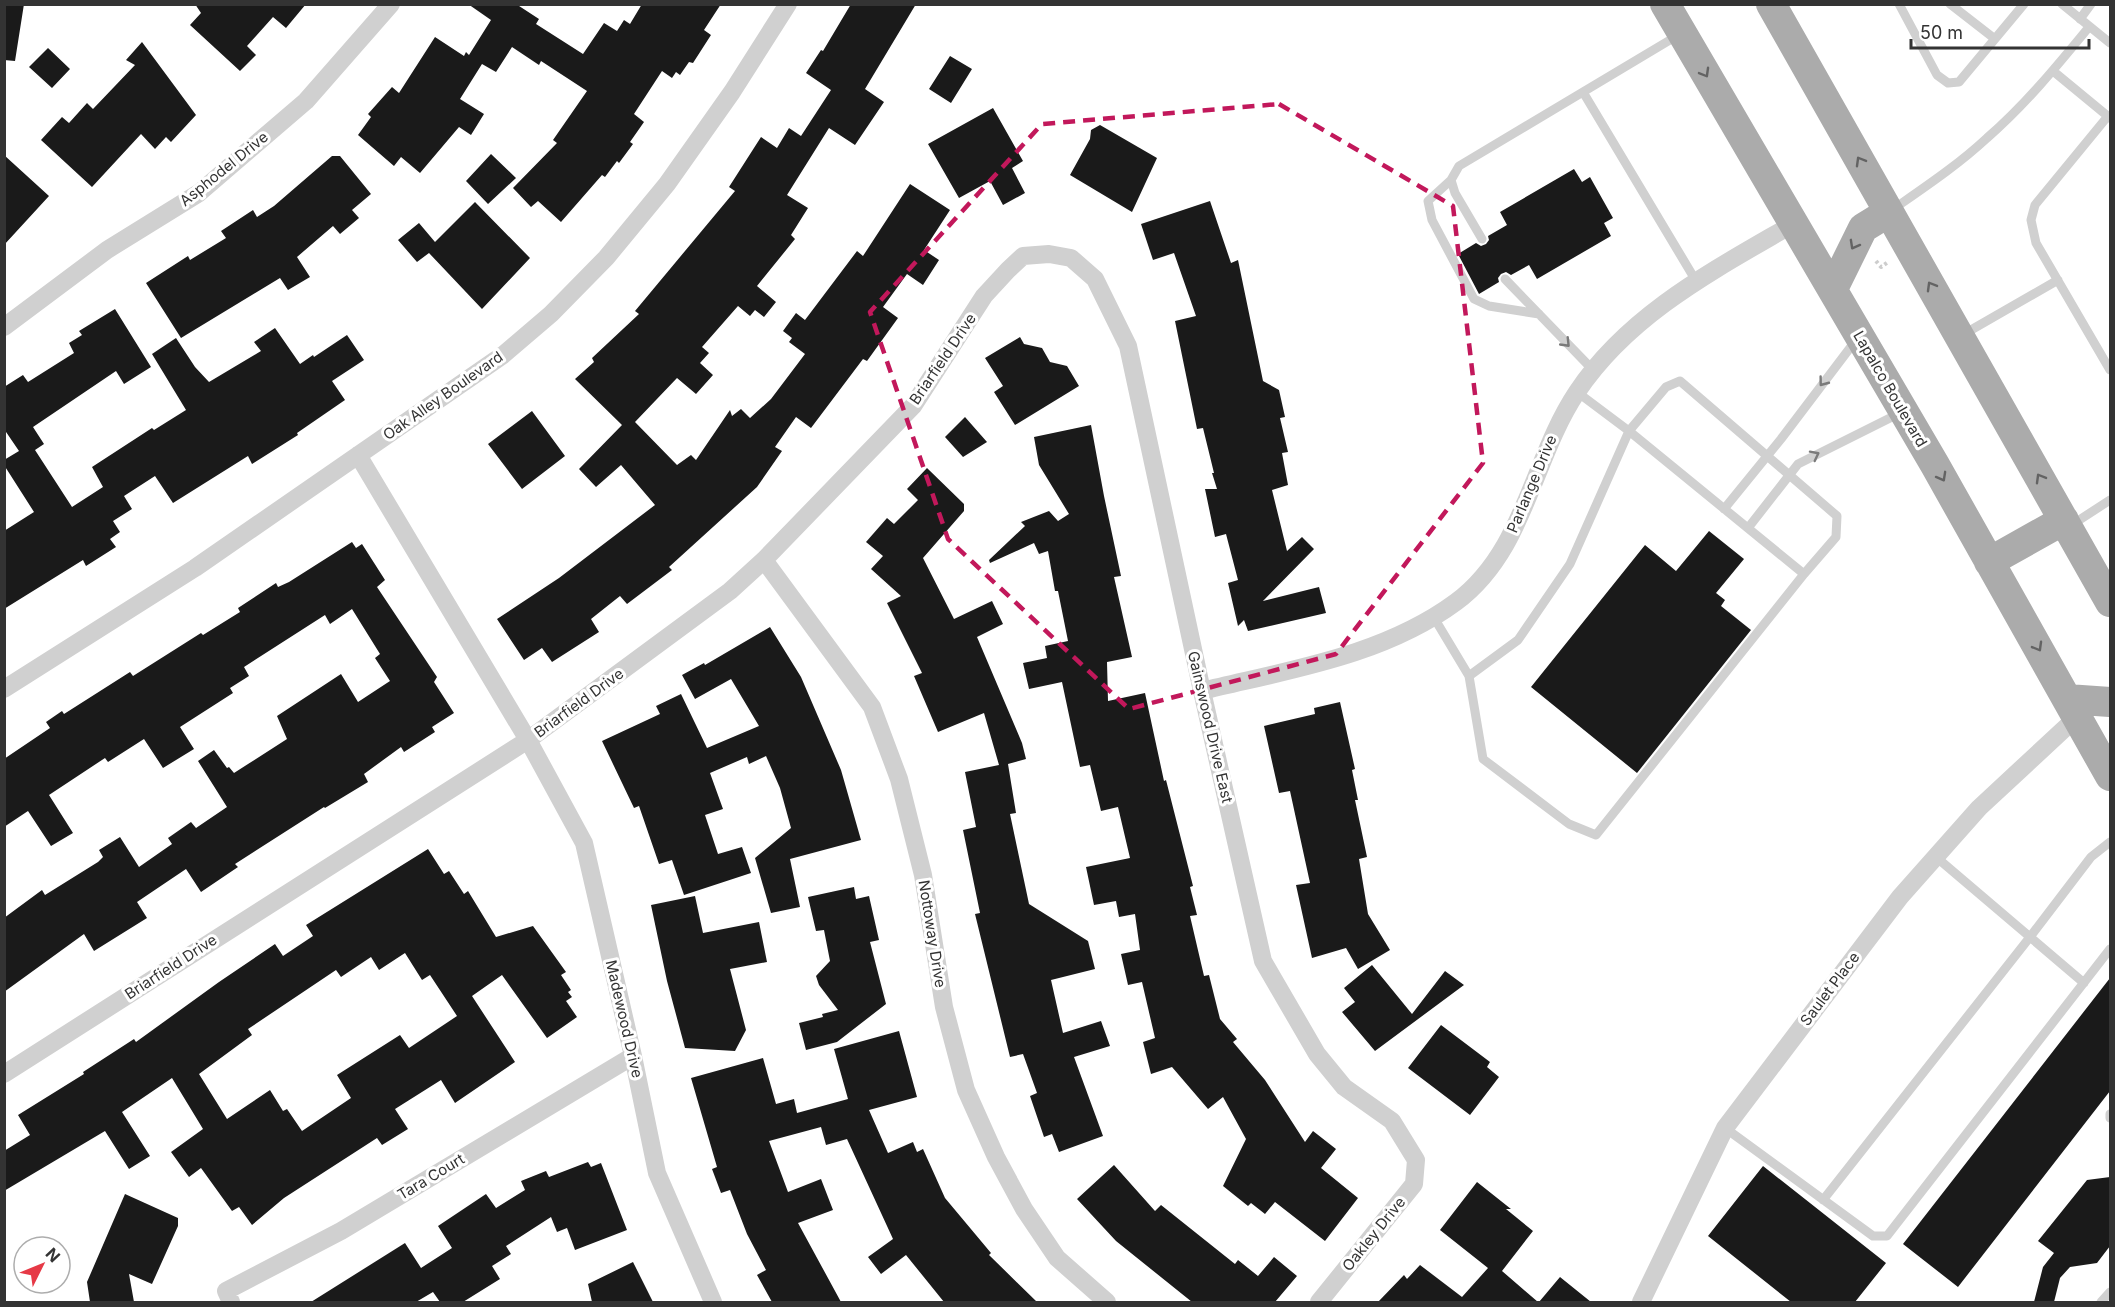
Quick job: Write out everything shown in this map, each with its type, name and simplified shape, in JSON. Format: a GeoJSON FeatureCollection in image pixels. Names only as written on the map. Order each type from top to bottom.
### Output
{"type":"FeatureCollection","features":[{"type":"Feature","properties":{"kind":"main road","name":"Lapalco Boulevard"},"geometry":{"type":"LineString","coordinates":[[1665,4],[1833,289],[2110,776]]}},
{"type":"Feature","properties":{"kind":"main road"},"geometry":{"type":"LineString","coordinates":[[1771,4],[2110,602]]}},
{"type":"Feature","properties":{"kind":"main road"},"geometry":{"type":"LineString","coordinates":[[1833,289],[1863,228],[1889,212]]}},
{"type":"Feature","properties":{"kind":"main road"},"geometry":{"type":"LineString","coordinates":[[1989,562],[2066,524]]}},
{"type":"Feature","properties":{"kind":"main road"},"geometry":{"type":"LineString","coordinates":[[2072,708],[2110,702]]}},
{"type":"Feature","properties":{"kind":"street","name":"Asphodel Drive"},"geometry":{"type":"LineString","coordinates":[[4,327],[107,250],[199,193],[306,101],[391,4]]}},
{"type":"Feature","properties":{"kind":"street","name":"Oak Alley Boulevard"},"geometry":{"type":"LineString","coordinates":[[4,689],[195,568],[503,355],[551,314],[606,258],[667,184],[732,92],[788,4]]}},
{"type":"Feature","properties":{"kind":"street","name":"Parlange Drive"},"geometry":{"type":"LineString","coordinates":[[1202,691],[1336,659],[1409,631],[1457,602],[1481,580],[1503,549],[1523,510],[1551,437],[1577,392],[1613,348],[1654,310],[1696,281],[1793,224]]}},
{"type":"Feature","properties":{"kind":"street","name":"Briarfield Drive"},"geometry":{"type":"LineString","coordinates":[[4,1074],[528,740],[730,591],[764,560],[913,406],[984,296],[1008,270],[1023,256],[1049,254],[1071,258]]}},
{"type":"Feature","properties":{"kind":"street","name":"Gainswood Drive East"},"geometry":{"type":"LineString","coordinates":[[1071,258],[1095,279],[1128,345],[1263,961],[1317,1054],[1344,1087],[1392,1121],[1416,1160]]}},
{"type":"Feature","properties":{"kind":"street","name":"Madewood Drive"},"geometry":{"type":"LineString","coordinates":[[358,455],[528,740],[584,843],[633,1056],[657,1173],[713,1302]]}},
{"type":"Feature","properties":{"kind":"street","name":"Nottoway Drive"},"geometry":{"type":"LineString","coordinates":[[764,560],[872,707],[899,779],[923,875],[944,1007],[966,1090],[996,1157],[1024,1209],[1057,1258],[1107,1302]]}},
{"type":"Feature","properties":{"kind":"street","name":"Saulet Place"},"geometry":{"type":"LineString","coordinates":[[1641,1302],[1725,1128],[1900,897],[2072,708]]}},
{"type":"Feature","properties":{"kind":"street","name":"Tara Court"},"geometry":{"type":"LineString","coordinates":[[229,1297],[633,1056]]}},
{"type":"Feature","properties":{"kind":"street","name":"Oakley Drive"},"geometry":{"type":"LineString","coordinates":[[1319,1302],[1414,1184],[1416,1160]]}},
{"type":"Feature","properties":{"kind":"lane"},"geometry":{"type":"LineString","coordinates":[[1899,4],[1937,75],[1948,83],[1959,81],[2024,4]]}},
{"type":"Feature","properties":{"kind":"lane"},"geometry":{"type":"LineString","coordinates":[[1950,4],[1995,39]]}},
{"type":"Feature","properties":{"kind":"lane"},"geometry":{"type":"LineString","coordinates":[[2062,4],[2110,44]]}},
{"type":"Feature","properties":{"kind":"lane"},"geometry":{"type":"LineString","coordinates":[[2080,19],[2091,4]]}},
{"type":"Feature","properties":{"kind":"lane"},"geometry":{"type":"LineString","coordinates":[[1889,212],[1941,176],[1988,138],[2034,94],[2089,27]]}},
{"type":"Feature","properties":{"kind":"lane"},"geometry":{"type":"LineString","coordinates":[[1539,314],[1490,306],[1474,298],[1432,220],[1428,201],[1451,180],[1459,166],[1682,33]]}},
{"type":"Feature","properties":{"kind":"lane"},"geometry":{"type":"LineString","coordinates":[[2053,70],[2109,117],[2035,205],[2031,220],[2036,243],[2110,370]]}},
{"type":"Feature","properties":{"kind":"lane"},"geometry":{"type":"LineString","coordinates":[[1583,92],[1696,281]]}},
{"type":"Feature","properties":{"kind":"lane"},"geometry":{"type":"LineString","coordinates":[[1451,180],[1455,193],[1482,239]]}},
{"type":"Feature","properties":{"kind":"lane"},"geometry":{"type":"LineString","coordinates":[[1504,279],[1594,371]]}},
{"type":"Feature","properties":{"kind":"lane"},"geometry":{"type":"LineString","coordinates":[[1960,337],[2058,280]]}},
{"type":"Feature","properties":{"kind":"lane"},"geometry":{"type":"LineString","coordinates":[[1724,509],[1859,336]]}},
{"type":"Feature","properties":{"kind":"lane"},"geometry":{"type":"LineString","coordinates":[[1433,616],[1469,676],[1483,759],[1569,824],[1596,835],[1836,537],[1837,516],[1680,381],[1666,387],[1629,432],[1570,564],[1518,640],[1469,676]]}},
{"type":"Feature","properties":{"kind":"lane"},"geometry":{"type":"LineString","coordinates":[[1577,392],[1804,574]]}},
{"type":"Feature","properties":{"kind":"lane"},"geometry":{"type":"LineString","coordinates":[[1748,528],[1798,464],[1903,411]]}},
{"type":"Feature","properties":{"kind":"lane"},"geometry":{"type":"LineString","coordinates":[[2066,524],[2110,500]]}},
{"type":"Feature","properties":{"kind":"lane"},"geometry":{"type":"LineString","coordinates":[[1823,1200],[2091,857],[2110,842]]}},
{"type":"Feature","properties":{"kind":"lane"},"geometry":{"type":"LineString","coordinates":[[1936,857],[2084,983]]}},
{"type":"Feature","properties":{"kind":"lane"},"geometry":{"type":"LineString","coordinates":[[1725,1128],[1873,1236],[1887,1236],[2110,949]]}},
{"type":"Feature","properties":{"kind":"lane"},"geometry":{"type":"LineString","coordinates":[[2101,1302],[2110,1292]]}},
{"type":"Feature","properties":{"kind":"highlighted area"},"geometry":{"type":"Polygon","coordinates":[[[1279,104],[1453,206],[1483,463],[1336,654],[1129,709],[948,539],[870,312],[1042,124],[1279,104]]]}},
{"type":"Feature","properties":{"kind":"building"},"geometry":{"type":"Polygon","coordinates":[[[4,4],[24,4],[15,61],[4,60],[4,4]]]}},
{"type":"Feature","properties":{"kind":"building"},"geometry":{"type":"Polygon","coordinates":[[[195,4],[306,4],[286,28],[273,17],[247,46],[256,55],[240,71],[190,25],[201,13],[195,4]]]}},
{"type":"Feature","properties":{"kind":"building"},"geometry":{"type":"Polygon","coordinates":[[[468,4],[516,4],[539,19],[536,24],[583,54],[604,23],[617,31],[624,20],[630,24],[642,4],[721,4],[704,30],[711,35],[693,63],[689,62],[680,75],[676,72],[672,78],[662,71],[634,114],[644,122],[630,142],[633,144],[619,163],[617,161],[605,177],[602,175],[561,222],[538,201],[531,207],[513,188],[557,143],[553,140],[587,91],[541,61],[539,65],[512,47],[496,72],[482,64],[460,99],[484,114],[471,135],[459,127],[420,173],[401,157],[394,166],[358,135],[371,117],[368,114],[392,87],[399,93],[435,37],[464,56],[466,52],[469,55],[491,20],[468,4]]]}},
{"type":"Feature","properties":{"kind":"building"},"geometry":{"type":"Polygon","coordinates":[[[851,4],[916,4],[865,89],[884,102],[855,145],[829,128],[787,195],[808,208],[791,235],[795,239],[757,286],[776,302],[764,317],[755,310],[750,316],[738,306],[702,347],[709,353],[700,363],[713,375],[696,394],[677,378],[635,422],[677,465],[691,455],[696,460],[730,410],[732,416],[741,409],[750,418],[771,399],[805,354],[789,342],[792,338],[783,331],[796,313],[805,320],[857,251],[863,256],[910,184],[950,210],[924,250],[939,260],[923,285],[907,274],[883,307],[898,318],[867,361],[863,359],[811,428],[796,417],[775,447],[782,451],[757,487],[669,567],[672,570],[627,604],[620,596],[591,619],[599,632],[552,662],[542,648],[524,660],[497,619],[559,578],[655,505],[621,465],[596,487],[579,469],[622,425],[575,379],[594,362],[592,358],[639,314],[635,311],[735,191],[729,187],[761,137],[777,148],[789,128],[801,136],[831,90],[806,73],[821,50],[823,51],[851,4]]]}},
{"type":"Feature","properties":{"kind":"building"},"geometry":{"type":"Polygon","coordinates":[[[142,42],[196,115],[171,142],[166,137],[155,149],[141,134],[92,187],[41,140],[62,117],[69,123],[87,103],[93,109],[135,65],[126,60],[142,42]]]}},
{"type":"Feature","properties":{"kind":"building"},"geometry":{"type":"Polygon","coordinates":[[[48,48],[70,69],[52,88],[29,67],[48,48]]]}},
{"type":"Feature","properties":{"kind":"building"},"geometry":{"type":"Polygon","coordinates":[[[950,56],[972,69],[951,103],[929,89],[950,56]]]}},
{"type":"Feature","properties":{"kind":"building"},"geometry":{"type":"Polygon","coordinates":[[[993,108],[1023,161],[1012,168],[1025,193],[1003,205],[990,181],[959,198],[928,144],[993,108]]]}},
{"type":"Feature","properties":{"kind":"building"},"geometry":{"type":"Polygon","coordinates":[[[1100,125],[1157,158],[1132,212],[1070,175],[1090,139],[1091,130],[1100,125]]]}},
{"type":"Feature","properties":{"kind":"building"},"geometry":{"type":"Polygon","coordinates":[[[491,154],[516,178],[488,204],[466,181],[491,154]]]}},
{"type":"Feature","properties":{"kind":"building"},"geometry":{"type":"Polygon","coordinates":[[[4,155],[49,196],[4,245],[4,155]]]}},
{"type":"Feature","properties":{"kind":"building"},"geometry":{"type":"Polygon","coordinates":[[[332,156],[340,156],[371,194],[352,210],[359,218],[340,234],[333,226],[297,257],[310,277],[288,290],[280,278],[181,338],[146,283],[188,256],[190,260],[226,238],[221,231],[253,210],[257,217],[274,206],[332,156]]]}},
{"type":"Feature","properties":{"kind":"building"},"geometry":{"type":"Polygon","coordinates":[[[1574,169],[1582,182],[1590,177],[1613,218],[1604,223],[1611,236],[1537,279],[1529,265],[1511,275],[1506,272],[1501,274],[1498,278],[1499,282],[1479,294],[1458,254],[1476,243],[1481,246],[1486,244],[1489,240],[1488,236],[1507,225],[1500,212],[1574,169]]]}},
{"type":"Feature","properties":{"kind":"building"},"geometry":{"type":"Polygon","coordinates":[[[1210,201],[1231,263],[1238,260],[1263,381],[1279,390],[1285,417],[1280,418],[1288,452],[1282,453],[1288,485],[1272,490],[1287,551],[1302,537],[1314,549],[1263,601],[1319,587],[1326,613],[1248,631],[1244,620],[1238,626],[1228,583],[1238,580],[1226,534],[1215,537],[1205,489],[1217,489],[1203,428],[1197,429],[1175,321],[1196,316],[1174,253],[1153,260],[1141,224],[1210,201]]]}},
{"type":"Feature","properties":{"kind":"building"},"geometry":{"type":"Polygon","coordinates":[[[475,202],[530,258],[482,309],[429,253],[417,262],[398,240],[419,223],[435,242],[475,202]]]}},
{"type":"Feature","properties":{"kind":"building"},"geometry":{"type":"Polygon","coordinates":[[[115,309],[151,367],[124,384],[116,371],[33,427],[44,444],[35,450],[72,507],[103,487],[92,467],[152,428],[154,430],[186,410],[152,354],[176,338],[195,367],[209,382],[261,351],[254,342],[275,328],[300,364],[347,335],[364,360],[332,381],[345,400],[297,433],[298,435],[252,464],[248,456],[173,503],[155,476],[124,496],[132,509],[113,521],[120,532],[110,539],[116,547],[86,566],[83,560],[4,609],[4,531],[34,512],[4,465],[4,460],[19,451],[4,429],[4,387],[23,375],[28,382],[74,353],[69,343],[82,335],[79,331],[115,309]]]}},
{"type":"Feature","properties":{"kind":"building"},"geometry":{"type":"Polygon","coordinates":[[[1020,337],[1024,344],[1042,348],[1050,362],[1067,366],[1079,386],[1015,425],[994,392],[1003,386],[985,358],[1020,337]]]}},
{"type":"Feature","properties":{"kind":"building"},"geometry":{"type":"Polygon","coordinates":[[[532,411],[565,456],[522,489],[488,444],[532,411]]]}},
{"type":"Feature","properties":{"kind":"building"},"geometry":{"type":"Polygon","coordinates":[[[965,417],[987,442],[963,457],[945,437],[965,417]]]}},
{"type":"Feature","properties":{"kind":"building"},"geometry":{"type":"Polygon","coordinates":[[[1091,425],[1121,576],[1114,577],[1132,657],[1107,662],[1108,701],[1145,693],[1164,781],[1166,780],[1193,886],[1190,887],[1197,915],[1190,916],[1204,976],[1209,975],[1220,1019],[1237,1039],[1233,1042],[1265,1080],[1305,1142],[1313,1131],[1336,1149],[1321,1168],[1358,1198],[1325,1241],[1275,1202],[1265,1214],[1251,1203],[1248,1206],[1223,1186],[1246,1139],[1223,1097],[1208,1109],[1172,1067],[1151,1074],[1143,1042],[1155,1038],[1142,982],[1128,985],[1121,954],[1140,950],[1135,914],[1119,917],[1116,901],[1094,905],[1086,867],[1130,858],[1118,807],[1101,811],[1090,765],[1080,767],[1062,682],[1029,689],[1023,663],[1047,658],[1045,646],[1068,641],[1058,591],[1055,591],[1048,551],[1039,554],[1034,543],[990,563],[989,560],[1025,526],[1021,522],[1049,511],[1058,521],[1069,514],[1039,465],[1034,437],[1091,425]]]}},
{"type":"Feature","properties":{"kind":"building"},"geometry":{"type":"Polygon","coordinates":[[[927,468],[964,504],[964,511],[923,558],[954,619],[992,601],[1003,624],[977,637],[1022,743],[1026,759],[1008,764],[1016,813],[1010,814],[1029,904],[1088,941],[1095,969],[1051,980],[1063,1033],[1101,1021],[1110,1046],[1074,1057],[1103,1136],[1059,1152],[1052,1134],[1044,1137],[1030,1096],[1037,1093],[1023,1054],[1010,1057],[975,914],[980,913],[963,830],[976,827],[965,772],[999,765],[984,713],[938,732],[914,676],[922,673],[887,603],[901,596],[871,569],[883,556],[866,542],[887,518],[894,524],[918,500],[907,489],[927,468]]]}},
{"type":"Feature","properties":{"kind":"building"},"geometry":{"type":"Polygon","coordinates":[[[1709,531],[1744,559],[1716,593],[1725,600],[1721,606],[1751,630],[1637,773],[1531,687],[1645,545],[1676,571],[1709,531]]]}},
{"type":"Feature","properties":{"kind":"building"},"geometry":{"type":"Polygon","coordinates":[[[352,542],[356,548],[362,544],[385,580],[377,587],[437,677],[434,682],[454,713],[432,727],[435,732],[404,752],[401,747],[364,774],[368,782],[324,807],[235,864],[238,867],[201,892],[186,869],[137,902],[147,918],[94,951],[84,934],[4,992],[4,918],[42,890],[45,895],[98,862],[103,857],[99,850],[120,837],[139,867],[172,844],[168,838],[191,822],[196,828],[227,807],[198,761],[214,750],[227,768],[229,767],[234,773],[287,739],[277,716],[341,674],[358,702],[390,681],[375,658],[380,654],[352,609],[330,624],[325,615],[244,667],[249,676],[230,688],[233,693],[180,727],[194,749],[163,768],[144,739],[108,762],[105,758],[49,795],[73,833],[51,846],[28,811],[4,827],[4,759],[50,728],[46,722],[62,711],[64,714],[130,672],[133,676],[201,633],[203,635],[240,612],[238,608],[276,583],[278,587],[289,582],[352,542]]]}},
{"type":"Feature","properties":{"kind":"building"},"geometry":{"type":"Polygon","coordinates":[[[770,627],[801,677],[841,770],[861,840],[790,859],[800,907],[771,913],[755,858],[791,828],[780,788],[766,756],[749,764],[747,757],[710,773],[723,809],[705,815],[718,854],[742,847],[751,873],[684,895],[672,860],[659,864],[639,806],[634,808],[602,741],[660,714],[656,706],[681,694],[707,748],[759,726],[731,679],[695,699],[682,675],[704,663],[705,665],[770,627]]]}},
{"type":"Feature","properties":{"kind":"building"},"geometry":{"type":"Polygon","coordinates":[[[1340,702],[1355,769],[1352,770],[1358,800],[1355,800],[1367,857],[1359,859],[1368,914],[1390,950],[1358,969],[1346,948],[1312,958],[1296,885],[1310,883],[1290,791],[1279,793],[1264,726],[1315,714],[1314,708],[1340,702]]]}},
{"type":"Feature","properties":{"kind":"building"},"geometry":{"type":"Polygon","coordinates":[[[428,849],[444,874],[449,871],[464,894],[468,891],[496,937],[533,926],[566,972],[561,975],[571,990],[568,992],[572,997],[566,1001],[577,1017],[547,1038],[502,975],[472,996],[515,1062],[455,1103],[441,1080],[395,1109],[408,1129],[382,1145],[377,1138],[284,1198],[252,1225],[239,1207],[232,1211],[201,1168],[189,1177],[171,1152],[203,1129],[172,1078],[122,1112],[150,1156],[129,1169],[105,1131],[4,1191],[4,1151],[30,1135],[18,1115],[84,1074],[83,1072],[134,1039],[136,1042],[275,944],[283,956],[313,936],[306,925],[428,849]],[[405,953],[379,970],[371,957],[341,977],[336,970],[248,1029],[252,1035],[199,1074],[227,1119],[270,1090],[283,1111],[287,1109],[302,1131],[351,1098],[337,1075],[400,1035],[409,1048],[457,1016],[430,975],[422,980],[405,953]]]}},
{"type":"Feature","properties":{"kind":"building"},"geometry":{"type":"Polygon","coordinates":[[[854,887],[856,899],[869,896],[879,940],[870,942],[886,1004],[837,1042],[806,1050],[799,1023],[823,1017],[822,1014],[838,1010],[819,985],[816,976],[830,961],[824,930],[816,931],[808,897],[854,887]]]}},
{"type":"Feature","properties":{"kind":"building"},"geometry":{"type":"Polygon","coordinates":[[[695,896],[703,933],[759,922],[767,962],[730,969],[746,1030],[735,1051],[685,1048],[667,981],[651,905],[695,896]]]}},
{"type":"Feature","properties":{"kind":"building"},"geometry":{"type":"Polygon","coordinates":[[[1372,965],[1412,1014],[1445,971],[1464,985],[1375,1051],[1342,1012],[1355,1002],[1344,988],[1372,965]]]}},
{"type":"Feature","properties":{"kind":"building"},"geometry":{"type":"Polygon","coordinates":[[[2110,978],[2110,1091],[1958,1287],[1903,1244],[2110,978]]]}},
{"type":"Feature","properties":{"kind":"building"},"geometry":{"type":"Polygon","coordinates":[[[1441,1025],[1490,1062],[1487,1067],[1499,1077],[1470,1115],[1408,1068],[1441,1025]]]}},
{"type":"Feature","properties":{"kind":"building"},"geometry":{"type":"Polygon","coordinates":[[[899,1031],[917,1097],[869,1110],[888,1153],[913,1142],[917,1152],[923,1149],[945,1198],[991,1253],[989,1255],[1037,1302],[944,1302],[906,1255],[881,1274],[868,1257],[893,1239],[847,1139],[826,1145],[821,1127],[769,1141],[788,1192],[821,1179],[833,1210],[798,1223],[841,1302],[772,1302],[757,1275],[766,1270],[747,1234],[730,1190],[721,1193],[712,1169],[717,1167],[691,1078],[763,1058],[776,1104],[794,1099],[797,1113],[848,1099],[834,1049],[899,1031]]]}},
{"type":"Feature","properties":{"kind":"building"},"geometry":{"type":"Polygon","coordinates":[[[588,1162],[591,1167],[601,1163],[627,1230],[575,1250],[567,1228],[557,1232],[551,1217],[506,1246],[511,1254],[492,1266],[500,1279],[463,1302],[440,1302],[433,1292],[416,1302],[311,1302],[405,1243],[421,1268],[452,1248],[438,1226],[486,1194],[496,1208],[525,1190],[521,1181],[546,1171],[549,1177],[588,1162]]]}},
{"type":"Feature","properties":{"kind":"building"},"geometry":{"type":"Polygon","coordinates":[[[1114,1165],[1155,1211],[1161,1205],[1235,1264],[1238,1260],[1258,1276],[1274,1257],[1297,1276],[1275,1302],[1192,1302],[1116,1241],[1077,1199],[1114,1165]]]}},
{"type":"Feature","properties":{"kind":"building"},"geometry":{"type":"Polygon","coordinates":[[[1763,1166],[1886,1263],[1855,1302],[1791,1302],[1708,1236],[1763,1166]]]}},
{"type":"Feature","properties":{"kind":"building"},"geometry":{"type":"Polygon","coordinates":[[[2110,1177],[2110,1246],[2097,1263],[2070,1267],[2060,1278],[2054,1302],[2034,1302],[2043,1267],[2054,1253],[2038,1241],[2087,1180],[2110,1177]]]}},
{"type":"Feature","properties":{"kind":"building"},"geometry":{"type":"Polygon","coordinates":[[[1477,1182],[1511,1209],[1506,1209],[1533,1231],[1502,1271],[1538,1302],[1378,1302],[1404,1275],[1407,1279],[1420,1265],[1462,1297],[1488,1268],[1440,1230],[1477,1182]]]}},
{"type":"Feature","properties":{"kind":"building"},"geometry":{"type":"Polygon","coordinates":[[[125,1194],[178,1218],[178,1226],[152,1284],[129,1274],[134,1302],[90,1302],[87,1282],[125,1194]]]}},
{"type":"Feature","properties":{"kind":"building"},"geometry":{"type":"Polygon","coordinates":[[[633,1262],[653,1302],[592,1302],[588,1284],[633,1262]]]}},
{"type":"Feature","properties":{"kind":"building"},"geometry":{"type":"Polygon","coordinates":[[[1560,1277],[1591,1302],[1539,1302],[1560,1277]]]}}]}
